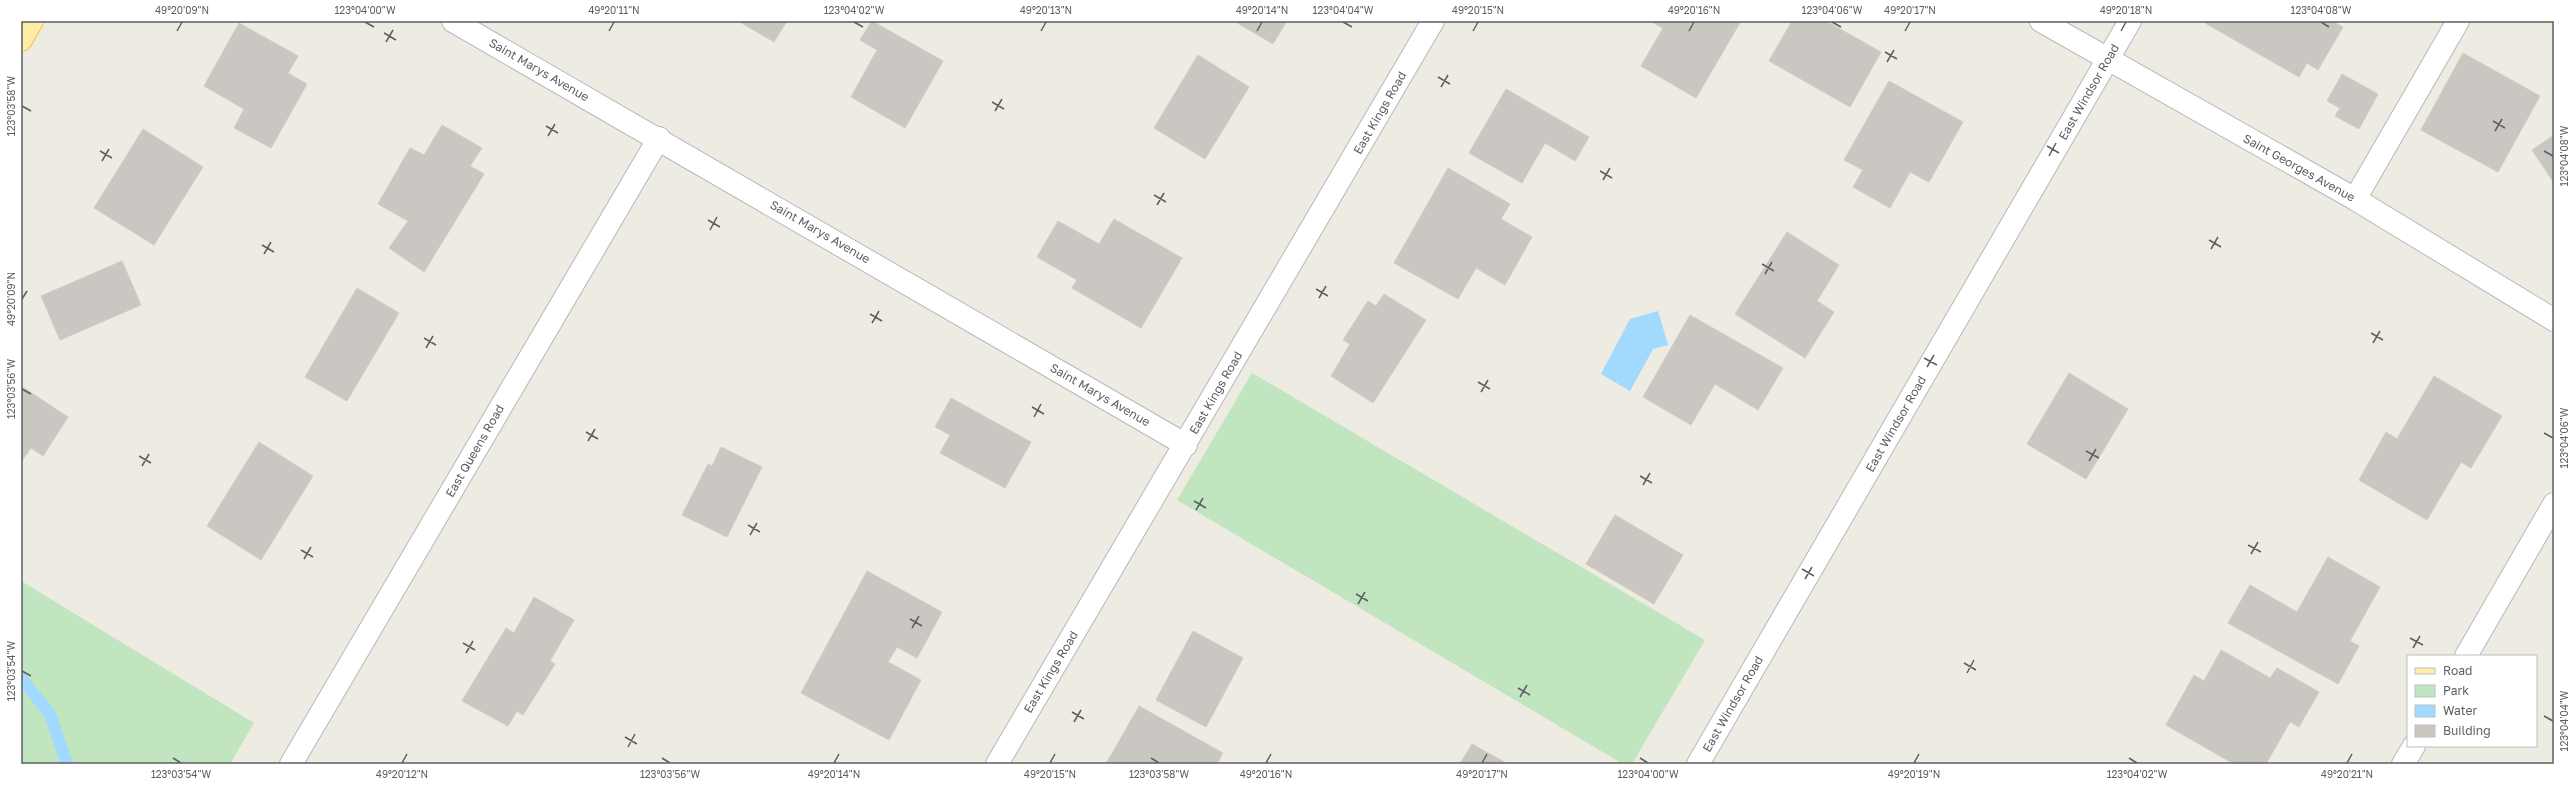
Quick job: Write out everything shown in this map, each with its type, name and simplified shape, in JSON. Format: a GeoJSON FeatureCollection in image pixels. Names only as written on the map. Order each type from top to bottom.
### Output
{"type":"FeatureCollection","features":[{"type":"Feature","properties":{"kind":"main road"},"geometry":{"type":"LineString","coordinates":[[21,40],[32,21]]}},
{"type":"Feature","properties":{"kind":"street","name":"Saint Marys Avenue"},"geometry":{"type":"LineString","coordinates":[[453,21],[659,138],[1186,445]]}},
{"type":"Feature","properties":{"kind":"street","name":"East Kings Road"},"geometry":{"type":"LineString","coordinates":[[997,764],[1434,21]]}},
{"type":"Feature","properties":{"kind":"street","name":"Saint Georges Avenue"},"geometry":{"type":"LineString","coordinates":[[2041,21],[2355,199],[2554,320]]}},
{"type":"Feature","properties":{"kind":"street","name":"East Windsor Road"},"geometry":{"type":"LineString","coordinates":[[1698,764],[2130,21]]}},
{"type":"Feature","properties":{"kind":"street"},"geometry":{"type":"LineString","coordinates":[[2355,199],[2458,21]]}},
{"type":"Feature","properties":{"kind":"street","name":"East Queens Road"},"geometry":{"type":"LineString","coordinates":[[291,764],[659,138]]}},
{"type":"Feature","properties":{"kind":"street"},"geometry":{"type":"LineString","coordinates":[[2467,655],[2554,504]]}},
{"type":"Feature","properties":{"kind":"street"},"geometry":{"type":"LineString","coordinates":[[2403,764],[2413,747]]}},
{"type":"Feature","properties":{"kind":"green space"},"geometry":{"type":"Polygon","coordinates":[[[1252,373],[1705,640],[1632,764],[1623,764],[1177,500],[1252,373]]]}},
{"type":"Feature","properties":{"kind":"green space"},"geometry":{"type":"Polygon","coordinates":[[[21,581],[254,723],[230,764],[21,764],[21,581]]]}},
{"type":"Feature","properties":{"kind":"water"},"geometry":{"type":"Polygon","coordinates":[[[1658,311],[1668,345],[1653,349],[1630,391],[1601,374],[1630,319],[1658,311]]]}},
{"type":"Feature","properties":{"kind":"building"},"geometry":{"type":"Polygon","coordinates":[[[738,21],[787,21],[774,42],[738,21]]]}},
{"type":"Feature","properties":{"kind":"building"},"geometry":{"type":"Polygon","coordinates":[[[872,21],[943,61],[905,128],[851,97],[877,50],[860,40],[872,21]]]}},
{"type":"Feature","properties":{"kind":"building"},"geometry":{"type":"Polygon","coordinates":[[[1234,21],[1287,21],[1273,44],[1234,21]]]}},
{"type":"Feature","properties":{"kind":"building"},"geometry":{"type":"Polygon","coordinates":[[[1650,21],[1741,21],[1696,98],[1641,66],[1663,28],[1650,21]]]}},
{"type":"Feature","properties":{"kind":"building"},"geometry":{"type":"Polygon","coordinates":[[[1792,21],[1826,21],[1881,52],[1850,107],[1769,61],[1792,21]]]}},
{"type":"Feature","properties":{"kind":"building"},"geometry":{"type":"Polygon","coordinates":[[[2206,21],[2332,21],[2343,27],[2318,70],[2307,63],[2299,77],[2205,23],[2206,21]]]}},
{"type":"Feature","properties":{"kind":"building"},"geometry":{"type":"Polygon","coordinates":[[[239,23],[298,56],[288,73],[307,84],[271,148],[234,128],[244,109],[204,86],[239,23]]]}},
{"type":"Feature","properties":{"kind":"building"},"geometry":{"type":"Polygon","coordinates":[[[2463,53],[2540,96],[2498,172],[2421,130],[2463,53]]]}},
{"type":"Feature","properties":{"kind":"building"},"geometry":{"type":"Polygon","coordinates":[[[1198,55],[1249,87],[1205,159],[1154,128],[1198,55]]]}},
{"type":"Feature","properties":{"kind":"building"},"geometry":{"type":"Polygon","coordinates":[[[2342,74],[2378,94],[2359,129],[2335,116],[2340,108],[2327,101],[2342,74]]]}},
{"type":"Feature","properties":{"kind":"building"},"geometry":{"type":"Polygon","coordinates":[[[1889,81],[1963,122],[1929,182],[1910,172],[1890,208],[1853,187],[1863,170],[1844,160],[1889,81]]]}},
{"type":"Feature","properties":{"kind":"building"},"geometry":{"type":"Polygon","coordinates":[[[1506,89],[1589,137],[1575,161],[1545,143],[1522,183],[1469,153],[1506,89]]]}},
{"type":"Feature","properties":{"kind":"building"},"geometry":{"type":"Polygon","coordinates":[[[442,125],[482,148],[470,166],[484,174],[424,272],[389,248],[408,221],[378,204],[410,148],[424,155],[442,125]]]}},
{"type":"Feature","properties":{"kind":"building"},"geometry":{"type":"Polygon","coordinates":[[[143,129],[203,167],[154,245],[94,208],[143,129]]]}},
{"type":"Feature","properties":{"kind":"building"},"geometry":{"type":"Polygon","coordinates":[[[2554,135],[2554,183],[2532,150],[2554,135]]]}},
{"type":"Feature","properties":{"kind":"building"},"geometry":{"type":"Polygon","coordinates":[[[1448,168],[1510,204],[1501,219],[1532,237],[1505,285],[1476,268],[1458,299],[1394,263],[1448,168]]]}},
{"type":"Feature","properties":{"kind":"building"},"geometry":{"type":"Polygon","coordinates":[[[1114,219],[1182,258],[1141,328],[1072,288],[1077,280],[1037,257],[1058,221],[1099,244],[1114,219]]]}},
{"type":"Feature","properties":{"kind":"building"},"geometry":{"type":"Polygon","coordinates":[[[1787,232],[1839,265],[1817,301],[1834,312],[1805,358],[1735,314],[1787,232]]]}},
{"type":"Feature","properties":{"kind":"building"},"geometry":{"type":"Polygon","coordinates":[[[122,261],[141,305],[60,340],[41,296],[122,261]]]}},
{"type":"Feature","properties":{"kind":"building"},"geometry":{"type":"Polygon","coordinates":[[[357,288],[399,313],[347,401],[305,377],[357,288]]]}},
{"type":"Feature","properties":{"kind":"building"},"geometry":{"type":"Polygon","coordinates":[[[1384,294],[1426,320],[1373,403],[1331,376],[1350,344],[1343,340],[1368,301],[1376,306],[1384,294]]]}},
{"type":"Feature","properties":{"kind":"building"},"geometry":{"type":"Polygon","coordinates":[[[1690,315],[1783,368],[1758,410],[1715,384],[1691,425],[1643,397],[1690,315]]]}},
{"type":"Feature","properties":{"kind":"building"},"geometry":{"type":"Polygon","coordinates":[[[2069,373],[2128,409],[2086,479],[2027,444],[2069,373]]]}},
{"type":"Feature","properties":{"kind":"building"},"geometry":{"type":"Polygon","coordinates":[[[2434,376],[2502,416],[2471,468],[2461,462],[2427,520],[2359,480],[2386,432],[2397,439],[2434,376]]]}},
{"type":"Feature","properties":{"kind":"building"},"geometry":{"type":"Polygon","coordinates":[[[21,386],[68,417],[43,456],[31,448],[21,462],[21,386]]]}},
{"type":"Feature","properties":{"kind":"building"},"geometry":{"type":"Polygon","coordinates":[[[951,398],[1031,442],[1005,488],[940,453],[950,435],[935,427],[951,398]]]}},
{"type":"Feature","properties":{"kind":"building"},"geometry":{"type":"Polygon","coordinates":[[[259,442],[313,476],[261,560],[207,526],[259,442]]]}},
{"type":"Feature","properties":{"kind":"building"},"geometry":{"type":"Polygon","coordinates":[[[721,447],[762,467],[727,537],[682,515],[708,464],[712,466],[721,447]]]}},
{"type":"Feature","properties":{"kind":"building"},"geometry":{"type":"Polygon","coordinates":[[[1615,515],[1683,555],[1654,604],[1586,564],[1615,515]]]}},
{"type":"Feature","properties":{"kind":"building"},"geometry":{"type":"Polygon","coordinates":[[[2328,557],[2380,587],[2350,641],[2359,646],[2338,684],[2228,623],[2250,585],[2297,612],[2328,557]]]}},
{"type":"Feature","properties":{"kind":"building"},"geometry":{"type":"Polygon","coordinates":[[[867,571],[942,612],[917,658],[897,647],[888,662],[921,680],[889,740],[801,693],[867,571]]]}},
{"type":"Feature","properties":{"kind":"building"},"geometry":{"type":"Polygon","coordinates":[[[534,597],[574,620],[550,661],[555,664],[523,715],[517,711],[508,726],[462,701],[506,628],[514,633],[534,597]]]}},
{"type":"Feature","properties":{"kind":"building"},"geometry":{"type":"Polygon","coordinates":[[[1193,631],[1243,658],[1206,727],[1156,700],[1193,631]]]}},
{"type":"Feature","properties":{"kind":"building"},"geometry":{"type":"Polygon","coordinates":[[[2221,650],[2270,678],[2277,668],[2319,692],[2299,727],[2290,722],[2266,764],[2234,764],[2166,725],[2194,675],[2204,681],[2221,650]]]}},
{"type":"Feature","properties":{"kind":"building"},"geometry":{"type":"Polygon","coordinates":[[[1139,706],[1223,753],[1217,764],[1106,764],[1139,706]]]}},
{"type":"Feature","properties":{"kind":"building"},"geometry":{"type":"Polygon","coordinates":[[[1472,744],[1508,764],[1460,764],[1472,744]]]}},
{"type":"Feature","properties":{"kind":"waterway"},"geometry":{"type":"LineString","coordinates":[[21,678],[50,714],[67,764]]}}]}
